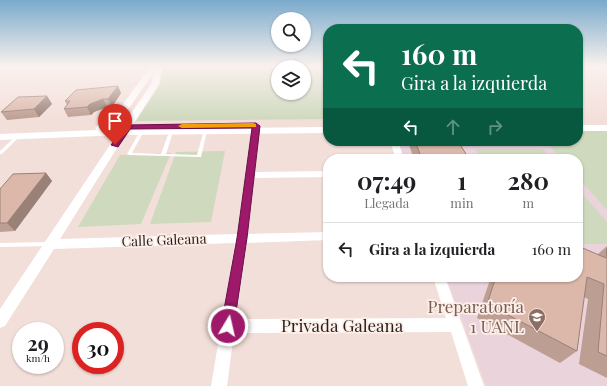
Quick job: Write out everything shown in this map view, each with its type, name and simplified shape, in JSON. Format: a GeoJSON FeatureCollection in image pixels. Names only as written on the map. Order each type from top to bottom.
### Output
{"type":"FeatureCollection","features":[{"type":"Feature","properties":{"kind":"street"},"geometry":{"type":"LineString","coordinates":[[100,128],[117,120],[141,84]]}},
{"type":"Feature","properties":{"kind":"street"},"geometry":{"type":"LineString","coordinates":[[125,130],[150,84]]}},
{"type":"Feature","properties":{"kind":"street"},"geometry":{"type":"LineString","coordinates":[[0,322],[155,84]]}},
{"type":"Feature","properties":{"kind":"street"},"geometry":{"type":"LineString","coordinates":[[583,123],[607,122]]}},
{"type":"Feature","properties":{"kind":"street"},"geometry":{"type":"LineString","coordinates":[[0,131],[100,128],[141,133],[323,125]]}},
{"type":"Feature","properties":{"kind":"street"},"geometry":{"type":"LineString","coordinates":[[219,386],[257,128]]}},
{"type":"Feature","properties":{"kind":"street"},"geometry":{"type":"LineString","coordinates":[[0,137],[125,130],[257,128],[323,130]]}},
{"type":"Feature","properties":{"kind":"street"},"geometry":{"type":"LineString","coordinates":[[583,128],[607,128]]}},
{"type":"Feature","properties":{"kind":"street"},"geometry":{"type":"LineString","coordinates":[[250,175],[323,174]]}},
{"type":"Feature","properties":{"kind":"street","name":"Calle Galeana"},"geometry":{"type":"LineString","coordinates":[[52,244],[323,236]]}},
{"type":"Feature","properties":{"kind":"street"},"geometry":{"type":"LineString","coordinates":[[441,282],[476,386]]}},
{"type":"Feature","properties":{"kind":"street","name":"Privada Galeana"},"geometry":{"type":"LineString","coordinates":[[228,326],[456,325]]}},
{"type":"Feature","properties":{"kind":"lane"},"geometry":{"type":"LineString","coordinates":[[141,133],[129,154],[199,156],[205,131]]}},
{"type":"Feature","properties":{"kind":"lane"},"geometry":{"type":"LineString","coordinates":[[163,156],[171,132]]}},
{"type":"Feature","properties":{"kind":"lane"},"geometry":{"type":"LineString","coordinates":[[0,153],[17,136]]}},
{"type":"Feature","properties":{"kind":"lane","name":"Calle Galeana"},"geometry":{"type":"LineString","coordinates":[[0,245],[52,244]]}},
{"type":"Feature","properties":{"kind":"shaded area"},"geometry":{"type":"Polygon","coordinates":[[[399,146],[549,146],[557,154],[401,154],[399,146]]]}},
{"type":"Feature","properties":{"kind":"shaded area","name":"Preparatoría 1 UANL"},"geometry":{"type":"Polygon","coordinates":[[[583,184],[607,210],[607,386],[486,386],[448,282],[583,282],[583,184]]]}},
{"type":"Feature","properties":{"kind":"green space"},"geometry":{"type":"Polygon","coordinates":[[[160,84],[271,84],[271,100],[311,100],[311,84],[323,84],[323,119],[136,121],[160,84]]]}},
{"type":"Feature","properties":{"kind":"green space"},"geometry":{"type":"Polygon","coordinates":[[[583,129],[607,129],[607,210],[583,184],[583,154],[557,154],[549,146],[583,146],[583,129]]]}},
{"type":"Feature","properties":{"kind":"green space"},"geometry":{"type":"Polygon","coordinates":[[[475,149],[543,149],[548,154],[478,154],[475,149]]]}},
{"type":"Feature","properties":{"kind":"green space"},"geometry":{"type":"Polygon","coordinates":[[[225,151],[211,222],[150,224],[176,152],[225,151]]]}},
{"type":"Feature","properties":{"kind":"green space"},"geometry":{"type":"Polygon","coordinates":[[[171,153],[141,224],[78,227],[120,155],[171,153]]]}},
{"type":"Feature","properties":{"kind":"green space"},"geometry":{"type":"Polygon","coordinates":[[[583,195],[607,222],[607,244],[583,244],[583,195]]]}},
{"type":"Feature","properties":{"kind":"building"},"geometry":{"type":"Polygon","coordinates":[[[118,86],[108,99],[103,99],[90,104],[87,107],[64,109],[70,101],[65,101],[76,90],[118,86]]]}},
{"type":"Feature","properties":{"kind":"building"},"geometry":{"type":"Polygon","coordinates":[[[47,96],[34,109],[1,112],[18,97],[47,96]]]}},
{"type":"Feature","properties":{"kind":"building"},"geometry":{"type":"Polygon","coordinates":[[[417,146],[461,146],[466,154],[420,154],[417,146]]]}},
{"type":"Feature","properties":{"kind":"building"},"geometry":{"type":"Polygon","coordinates":[[[46,173],[7,223],[0,223],[0,189],[13,174],[46,173]]]}},
{"type":"Feature","properties":{"kind":"building"},"geometry":{"type":"Polygon","coordinates":[[[583,248],[606,258],[607,248],[607,356],[598,352],[604,284],[587,277],[577,351],[487,304],[494,282],[583,282],[583,248]]]}},
{"type":"Feature","properties":{"kind":"slow traffic"},"geometry":{"type":"LineString","coordinates":[[182,126],[253,126]]}},
{"type":"Feature","properties":{"kind":"place","name":"Preparatoría 1 UANL"},"geometry":{"type":"Point","coordinates":[537,332]}},
{"type":"Feature","properties":{"kind":"route"},"geometry":{"type":"LineString","coordinates":[[115,145],[127,127],[256,126],[257,130],[242,238],[228,326]]}}]}
